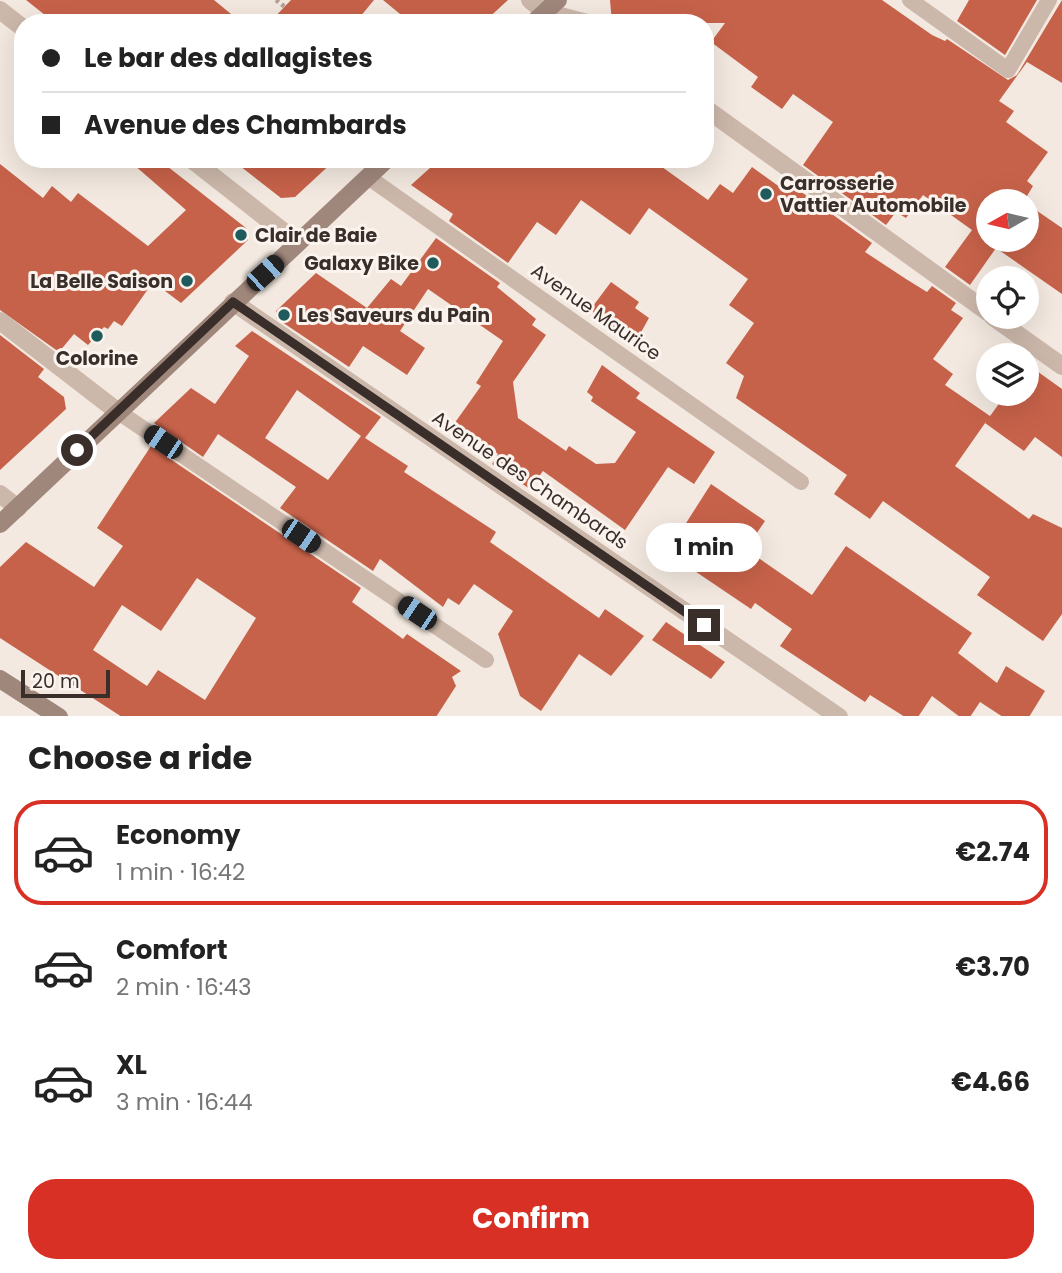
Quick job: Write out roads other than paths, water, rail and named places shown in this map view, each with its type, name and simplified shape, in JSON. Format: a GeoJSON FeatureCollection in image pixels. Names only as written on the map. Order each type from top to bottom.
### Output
{"type":"FeatureCollection","features":[{"type":"Feature","properties":{"kind":"main road"},"geometry":{"type":"LineString","coordinates":[[0,524],[378,168]]}},
{"type":"Feature","properties":{"kind":"main road"},"geometry":{"type":"LineString","coordinates":[[0,679],[59,716]]}},
{"type":"Feature","properties":{"kind":"street"},"geometry":{"type":"LineString","coordinates":[[530,0],[545,12]]}},
{"type":"Feature","properties":{"kind":"street"},"geometry":{"type":"LineString","coordinates":[[714,114],[976,304]]}},
{"type":"Feature","properties":{"kind":"street"},"geometry":{"type":"LineString","coordinates":[[202,168],[298,243]]}},
{"type":"Feature","properties":{"kind":"street","name":"Avenue des Chambards"},"geometry":{"type":"LineString","coordinates":[[233,302],[839,716]]}},
{"type":"Feature","properties":{"kind":"street"},"geometry":{"type":"LineString","coordinates":[[0,321],[117,411]]}},
{"type":"Feature","properties":{"kind":"street"},"geometry":{"type":"LineString","coordinates":[[1010,329],[1062,366]]}},
{"type":"Feature","properties":{"kind":"street"},"geometry":{"type":"LineString","coordinates":[[0,494],[18,508]]}},
{"type":"Feature","properties":{"kind":"lane"},"geometry":{"type":"LineString","coordinates":[[910,0],[1008,70],[1049,0]]}},
{"type":"Feature","properties":{"kind":"lane","name":"Avenue Maurice"},"geometry":{"type":"LineString","coordinates":[[368,177],[801,482]]}},
{"type":"Feature","properties":{"kind":"lane"},"geometry":{"type":"LineString","coordinates":[[117,411],[486,660]]}},
{"type":"Feature","properties":{"kind":"place","name":"Carrosserie Vattier Automobile"},"geometry":{"type":"Point","coordinates":[766,194]}},
{"type":"Feature","properties":{"kind":"place","name":"Clair de Baie"},"geometry":{"type":"Point","coordinates":[241,235]}},
{"type":"Feature","properties":{"kind":"place","name":"Galaxy Bike"},"geometry":{"type":"Point","coordinates":[433,263]}},
{"type":"Feature","properties":{"kind":"place","name":"La Belle Saison"},"geometry":{"type":"Point","coordinates":[187,281]}},
{"type":"Feature","properties":{"kind":"place","name":"Les Saveurs du Pain"},"geometry":{"type":"Point","coordinates":[284,315]}},
{"type":"Feature","properties":{"kind":"place","name":"Colorine"},"geometry":{"type":"Point","coordinates":[97,336]}}]}
